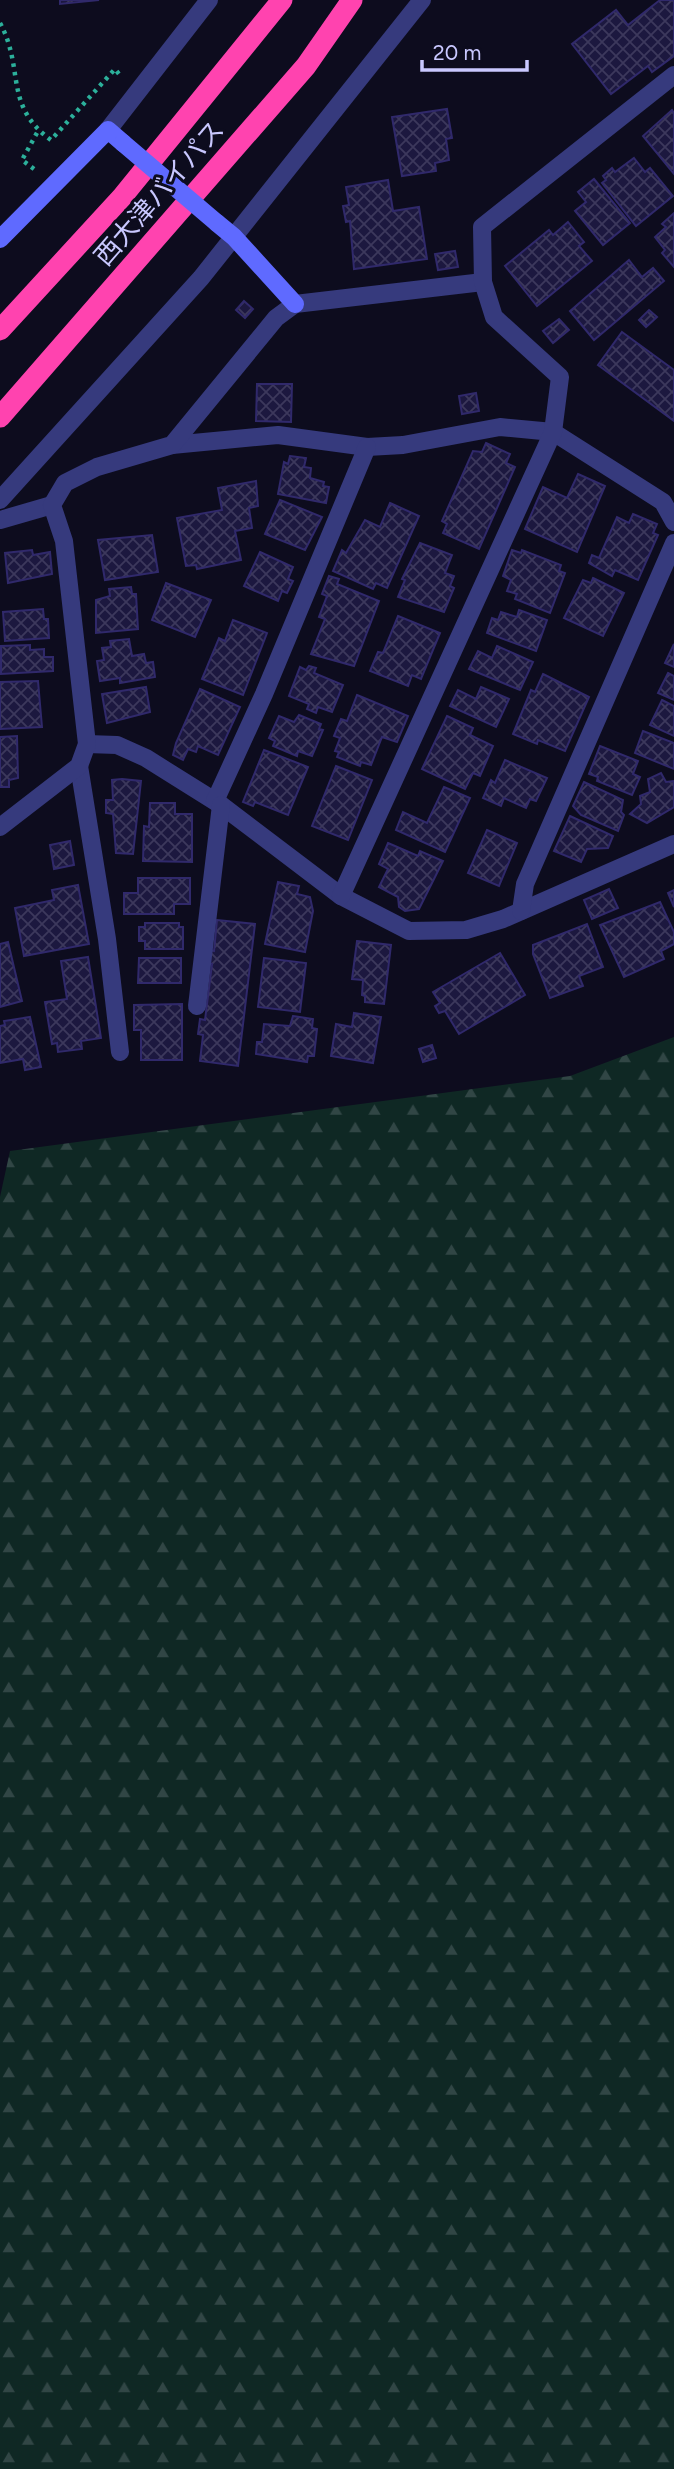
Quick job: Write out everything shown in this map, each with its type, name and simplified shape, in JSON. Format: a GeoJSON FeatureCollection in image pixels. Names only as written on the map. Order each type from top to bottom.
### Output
{"type":"FeatureCollection","features":[{"type":"Feature","properties":{"kind":"highway","name":"西大津バイパス"},"geometry":{"type":"LineString","coordinates":[[0,330],[148,167],[282,0]]}},
{"type":"Feature","properties":{"kind":"highway","name":"西大津バイパス"},"geometry":{"type":"LineString","coordinates":[[0,417],[306,66],[352,0]]}},
{"type":"Feature","properties":{"kind":"street"},"geometry":{"type":"LineString","coordinates":[[0,239],[108,130],[209,0]]}},
{"type":"Feature","properties":{"kind":"street"},"geometry":{"type":"LineString","coordinates":[[0,500],[234,237],[422,0]]}},
{"type":"Feature","properties":{"kind":"street"},"geometry":{"type":"LineString","coordinates":[[341,896],[553,432],[560,377],[494,317],[483,282],[482,227],[674,75]]}},
{"type":"Feature","properties":{"kind":"street"},"geometry":{"type":"LineString","coordinates":[[108,130],[234,237],[295,304]]}},
{"type":"Feature","properties":{"kind":"street"},"geometry":{"type":"LineString","coordinates":[[172,445],[276,318],[295,304],[483,282]]}},
{"type":"Feature","properties":{"kind":"street"},"geometry":{"type":"LineString","coordinates":[[0,520],[52,505],[65,483],[97,467],[172,445],[278,435],[367,447],[403,445],[500,427],[553,432],[669,495],[674,522]]}},
{"type":"Feature","properties":{"kind":"street"},"geometry":{"type":"LineString","coordinates":[[197,1006],[218,803],[367,447]]}},
{"type":"Feature","properties":{"kind":"street"},"geometry":{"type":"LineString","coordinates":[[52,505],[64,541],[87,744],[79,765],[107,939],[120,1052]]}},
{"type":"Feature","properties":{"kind":"street"},"geometry":{"type":"LineString","coordinates":[[521,911],[525,884],[674,542]]}},
{"type":"Feature","properties":{"kind":"street"},"geometry":{"type":"LineString","coordinates":[[87,744],[117,745],[146,758],[218,803],[341,896],[409,931],[466,930],[521,911],[674,844]]}},
{"type":"Feature","properties":{"kind":"street"},"geometry":{"type":"LineString","coordinates":[[0,827],[79,765]]}},
{"type":"Feature","properties":{"kind":"path"},"geometry":{"type":"LineString","coordinates":[[0,23],[14,61],[19,104],[38,131],[51,141],[115,69],[124,78]]}},
{"type":"Feature","properties":{"kind":"path"},"geometry":{"type":"LineString","coordinates":[[38,131],[22,160],[41,174]]}},
{"type":"Feature","properties":{"kind":"green space"},"geometry":{"type":"Polygon","coordinates":[[[674,1037],[674,2469],[0,2469],[0,1197],[10,1151],[570,1076],[674,1037]]]}},
{"type":"Feature","properties":{"kind":"building"},"geometry":{"type":"Polygon","coordinates":[[[60,0],[99,0],[60,4],[60,0]]]}},
{"type":"Feature","properties":{"kind":"building"},"geometry":{"type":"Polygon","coordinates":[[[660,0],[674,0],[674,56],[652,72],[648,66],[611,94],[572,44],[616,10],[628,25],[660,0]]]}},
{"type":"Feature","properties":{"kind":"building"},"geometry":{"type":"Polygon","coordinates":[[[447,109],[452,138],[446,139],[449,160],[435,163],[436,171],[402,176],[392,117],[447,109]]]}},
{"type":"Feature","properties":{"kind":"building"},"geometry":{"type":"Polygon","coordinates":[[[672,110],[674,113],[674,174],[643,136],[672,110]]]}},
{"type":"Feature","properties":{"kind":"building"},"geometry":{"type":"Polygon","coordinates":[[[634,158],[645,172],[650,168],[673,196],[636,226],[602,183],[606,180],[603,176],[612,168],[615,172],[634,158]]]}},
{"type":"Feature","properties":{"kind":"building"},"geometry":{"type":"Polygon","coordinates":[[[594,179],[630,223],[603,245],[575,211],[586,202],[578,192],[594,179]]]}},
{"type":"Feature","properties":{"kind":"building"},"geometry":{"type":"Polygon","coordinates":[[[388,180],[393,211],[419,207],[427,259],[354,269],[350,221],[346,222],[343,206],[349,205],[346,187],[388,180]]]}},
{"type":"Feature","properties":{"kind":"building"},"geometry":{"type":"Polygon","coordinates":[[[674,213],[674,267],[662,253],[665,250],[655,237],[666,227],[662,224],[674,213]]]}},
{"type":"Feature","properties":{"kind":"building"},"geometry":{"type":"Polygon","coordinates":[[[568,222],[584,242],[579,246],[592,261],[537,306],[505,266],[549,230],[553,235],[568,222]]]}},
{"type":"Feature","properties":{"kind":"building"},"geometry":{"type":"Polygon","coordinates":[[[455,251],[458,267],[438,270],[435,254],[455,251]]]}},
{"type":"Feature","properties":{"kind":"building"},"geometry":{"type":"Polygon","coordinates":[[[629,260],[642,277],[653,268],[664,281],[594,340],[570,311],[629,260]]]}},
{"type":"Feature","properties":{"kind":"building"},"geometry":{"type":"Polygon","coordinates":[[[244,301],[253,309],[245,318],[236,310],[244,301]]]}},
{"type":"Feature","properties":{"kind":"building"},"geometry":{"type":"Polygon","coordinates":[[[649,310],[657,317],[646,327],[639,320],[649,310]]]}},
{"type":"Feature","properties":{"kind":"building"},"geometry":{"type":"Polygon","coordinates":[[[559,319],[569,330],[553,343],[543,331],[559,319]]]}},
{"type":"Feature","properties":{"kind":"building"},"geometry":{"type":"Polygon","coordinates":[[[622,332],[674,370],[674,421],[598,365],[622,332]]]}},
{"type":"Feature","properties":{"kind":"building"},"geometry":{"type":"Polygon","coordinates":[[[257,384],[292,384],[291,422],[256,421],[257,384]]]}},
{"type":"Feature","properties":{"kind":"building"},"geometry":{"type":"Polygon","coordinates":[[[476,393],[479,411],[462,414],[459,396],[476,393]]]}},
{"type":"Feature","properties":{"kind":"building"},"geometry":{"type":"Polygon","coordinates":[[[486,443],[510,454],[506,463],[515,467],[479,549],[443,533],[447,524],[442,521],[473,451],[482,452],[486,443]]]}},
{"type":"Feature","properties":{"kind":"building"},"geometry":{"type":"Polygon","coordinates":[[[290,456],[306,458],[304,467],[311,468],[310,478],[324,482],[323,486],[329,487],[326,503],[278,494],[284,462],[288,464],[290,456]]]}},
{"type":"Feature","properties":{"kind":"building"},"geometry":{"type":"Polygon","coordinates":[[[578,474],[605,486],[577,552],[525,529],[543,487],[567,498],[578,474]]]}},
{"type":"Feature","properties":{"kind":"building"},"geometry":{"type":"Polygon","coordinates":[[[256,481],[258,506],[249,508],[252,528],[235,531],[241,560],[197,569],[196,565],[186,566],[177,518],[222,510],[218,488],[256,481]]]}},
{"type":"Feature","properties":{"kind":"building"},"geometry":{"type":"Polygon","coordinates":[[[280,500],[322,517],[305,550],[265,534],[280,500]]]}},
{"type":"Feature","properties":{"kind":"building"},"geometry":{"type":"Polygon","coordinates":[[[390,503],[419,516],[387,588],[376,583],[373,589],[333,571],[342,550],[346,553],[365,520],[380,527],[390,503]]]}},
{"type":"Feature","properties":{"kind":"building"},"geometry":{"type":"Polygon","coordinates":[[[633,514],[657,524],[653,533],[658,535],[638,580],[615,570],[612,576],[589,563],[592,555],[599,558],[617,517],[629,523],[633,514]]]}},
{"type":"Feature","properties":{"kind":"building"},"geometry":{"type":"Polygon","coordinates":[[[152,535],[158,572],[105,580],[98,540],[152,535]]]}},
{"type":"Feature","properties":{"kind":"building"},"geometry":{"type":"Polygon","coordinates":[[[420,543],[452,555],[445,573],[454,576],[450,586],[454,588],[444,612],[398,597],[405,580],[402,579],[420,543]]]}},
{"type":"Feature","properties":{"kind":"building"},"geometry":{"type":"Polygon","coordinates":[[[32,550],[33,555],[50,552],[52,574],[8,583],[5,553],[32,550]]]}},
{"type":"Feature","properties":{"kind":"building"},"geometry":{"type":"Polygon","coordinates":[[[512,550],[521,553],[522,550],[561,565],[559,571],[565,573],[550,613],[515,599],[517,594],[507,591],[511,580],[503,576],[512,550]]]}},
{"type":"Feature","properties":{"kind":"building"},"geometry":{"type":"Polygon","coordinates":[[[260,552],[293,567],[288,579],[293,581],[287,593],[282,591],[278,601],[244,586],[260,552]]]}},
{"type":"Feature","properties":{"kind":"building"},"geometry":{"type":"Polygon","coordinates":[[[329,576],[339,579],[337,584],[379,601],[354,666],[311,654],[325,619],[319,617],[327,596],[322,594],[329,576]]]}},
{"type":"Feature","properties":{"kind":"building"},"geometry":{"type":"Polygon","coordinates":[[[593,578],[624,593],[603,636],[564,618],[583,580],[591,583],[593,578]]]}},
{"type":"Feature","properties":{"kind":"building"},"geometry":{"type":"Polygon","coordinates":[[[166,583],[211,600],[195,637],[152,620],[166,583]]]}},
{"type":"Feature","properties":{"kind":"building"},"geometry":{"type":"Polygon","coordinates":[[[131,587],[132,594],[136,594],[138,629],[96,633],[96,600],[110,596],[109,589],[131,587]]]}},
{"type":"Feature","properties":{"kind":"building"},"geometry":{"type":"Polygon","coordinates":[[[43,609],[44,619],[48,619],[49,638],[5,641],[3,612],[43,609]]]}},
{"type":"Feature","properties":{"kind":"building"},"geometry":{"type":"Polygon","coordinates":[[[519,610],[547,620],[536,651],[487,633],[492,618],[498,620],[501,612],[517,617],[519,610]]]}},
{"type":"Feature","properties":{"kind":"building"},"geometry":{"type":"Polygon","coordinates":[[[398,616],[440,633],[421,679],[412,675],[408,686],[370,671],[378,652],[383,653],[398,616]]]}},
{"type":"Feature","properties":{"kind":"building"},"geometry":{"type":"Polygon","coordinates":[[[233,620],[267,633],[243,695],[202,679],[219,638],[225,641],[233,620]]]}},
{"type":"Feature","properties":{"kind":"building"},"geometry":{"type":"Polygon","coordinates":[[[129,639],[132,656],[144,654],[146,663],[153,662],[155,677],[120,683],[120,678],[100,681],[97,661],[104,660],[102,648],[111,647],[110,641],[129,639]]]}},
{"type":"Feature","properties":{"kind":"building"},"geometry":{"type":"Polygon","coordinates":[[[674,644],[674,667],[665,663],[674,644]]]}},
{"type":"Feature","properties":{"kind":"building"},"geometry":{"type":"Polygon","coordinates":[[[30,645],[30,650],[44,649],[44,657],[53,657],[53,671],[1,674],[1,646],[30,645]]]}},
{"type":"Feature","properties":{"kind":"building"},"geometry":{"type":"Polygon","coordinates":[[[497,646],[533,662],[520,690],[469,669],[478,651],[492,658],[497,646]]]}},
{"type":"Feature","properties":{"kind":"building"},"geometry":{"type":"Polygon","coordinates":[[[309,666],[316,668],[314,673],[343,685],[332,712],[318,707],[316,713],[307,709],[309,704],[289,696],[300,667],[306,670],[309,666]]]}},
{"type":"Feature","properties":{"kind":"building"},"geometry":{"type":"Polygon","coordinates":[[[668,673],[674,676],[674,700],[658,693],[668,673]]]}},
{"type":"Feature","properties":{"kind":"building"},"geometry":{"type":"Polygon","coordinates":[[[543,674],[589,697],[565,751],[513,734],[531,690],[535,692],[543,674]]]}},
{"type":"Feature","properties":{"kind":"building"},"geometry":{"type":"Polygon","coordinates":[[[38,681],[42,727],[0,729],[0,682],[38,681]]]}},
{"type":"Feature","properties":{"kind":"building"},"geometry":{"type":"Polygon","coordinates":[[[146,687],[150,712],[107,723],[102,694],[146,687]]]}},
{"type":"Feature","properties":{"kind":"building"},"geometry":{"type":"Polygon","coordinates":[[[481,687],[509,699],[496,727],[450,706],[458,690],[476,699],[481,687]]]}},
{"type":"Feature","properties":{"kind":"building"},"geometry":{"type":"Polygon","coordinates":[[[200,689],[240,707],[218,755],[198,746],[196,752],[188,749],[183,760],[173,755],[200,689]]]}},
{"type":"Feature","properties":{"kind":"building"},"geometry":{"type":"Polygon","coordinates":[[[357,695],[408,716],[397,742],[382,737],[371,765],[361,762],[360,766],[337,757],[339,752],[335,751],[340,738],[334,736],[341,719],[347,721],[357,695]]]}},
{"type":"Feature","properties":{"kind":"building"},"geometry":{"type":"Polygon","coordinates":[[[662,700],[674,706],[674,736],[650,725],[662,700]]]}},
{"type":"Feature","properties":{"kind":"building"},"geometry":{"type":"Polygon","coordinates":[[[299,715],[321,724],[319,729],[323,730],[312,756],[298,751],[297,756],[273,746],[275,741],[269,738],[279,716],[294,722],[299,715]]]}},
{"type":"Feature","properties":{"kind":"building"},"geometry":{"type":"Polygon","coordinates":[[[447,716],[473,728],[470,735],[493,746],[480,776],[473,773],[465,789],[422,769],[447,716]]]}},
{"type":"Feature","properties":{"kind":"building"},"geometry":{"type":"Polygon","coordinates":[[[643,731],[674,743],[674,769],[635,753],[643,731]]]}},
{"type":"Feature","properties":{"kind":"building"},"geometry":{"type":"Polygon","coordinates":[[[17,736],[18,778],[9,780],[9,787],[0,787],[0,737],[17,736]]]}},
{"type":"Feature","properties":{"kind":"building"},"geometry":{"type":"Polygon","coordinates":[[[600,746],[638,761],[633,774],[640,777],[632,795],[597,781],[598,777],[589,774],[600,746]]]}},
{"type":"Feature","properties":{"kind":"building"},"geometry":{"type":"Polygon","coordinates":[[[264,750],[308,767],[288,815],[255,802],[253,806],[243,802],[264,750]]]}},
{"type":"Feature","properties":{"kind":"building"},"geometry":{"type":"Polygon","coordinates":[[[505,760],[547,778],[536,801],[530,799],[526,808],[504,798],[501,806],[483,798],[491,780],[495,783],[505,760]]]}},
{"type":"Feature","properties":{"kind":"building"},"geometry":{"type":"Polygon","coordinates":[[[336,766],[372,780],[348,840],[312,826],[336,766]]]}},
{"type":"Feature","properties":{"kind":"building"},"geometry":{"type":"Polygon","coordinates":[[[661,773],[666,782],[674,781],[674,807],[647,823],[630,814],[641,804],[640,796],[650,792],[648,779],[661,773]]]}},
{"type":"Feature","properties":{"kind":"building"},"geometry":{"type":"Polygon","coordinates":[[[112,780],[141,781],[133,854],[116,853],[113,814],[106,813],[106,800],[113,800],[112,780]]]}},
{"type":"Feature","properties":{"kind":"building"},"geometry":{"type":"Polygon","coordinates":[[[584,782],[623,800],[621,812],[624,815],[618,831],[581,815],[573,806],[584,782]]]}},
{"type":"Feature","properties":{"kind":"building"},"geometry":{"type":"Polygon","coordinates":[[[444,787],[470,798],[445,852],[396,830],[403,812],[427,823],[444,787]]]}},
{"type":"Feature","properties":{"kind":"building"},"geometry":{"type":"Polygon","coordinates":[[[150,803],[175,803],[175,814],[192,814],[192,862],[143,861],[144,826],[149,827],[150,803]]]}},
{"type":"Feature","properties":{"kind":"building"},"geometry":{"type":"Polygon","coordinates":[[[570,816],[613,836],[608,848],[587,849],[581,862],[554,851],[570,816]]]}},
{"type":"Feature","properties":{"kind":"building"},"geometry":{"type":"Polygon","coordinates":[[[487,830],[517,843],[499,886],[468,873],[487,830]]]}},
{"type":"Feature","properties":{"kind":"building"},"geometry":{"type":"Polygon","coordinates":[[[70,841],[74,865],[54,869],[50,845],[70,841]]]}},
{"type":"Feature","properties":{"kind":"building"},"geometry":{"type":"Polygon","coordinates":[[[388,843],[418,856],[420,851],[443,861],[419,909],[405,911],[399,907],[398,897],[379,887],[388,869],[379,864],[388,843]]]}},
{"type":"Feature","properties":{"kind":"building"},"geometry":{"type":"Polygon","coordinates":[[[138,878],[190,878],[190,904],[174,904],[174,914],[124,914],[124,893],[138,893],[138,878]]]}},
{"type":"Feature","properties":{"kind":"building"},"geometry":{"type":"Polygon","coordinates":[[[278,882],[299,886],[297,894],[310,897],[313,911],[305,952],[265,944],[278,882]]]}},
{"type":"Feature","properties":{"kind":"building"},"geometry":{"type":"Polygon","coordinates":[[[78,885],[89,944],[24,956],[15,908],[54,900],[52,890],[78,885]]]}},
{"type":"Feature","properties":{"kind":"building"},"geometry":{"type":"Polygon","coordinates":[[[609,889],[618,908],[592,919],[584,900],[609,889]]]}},
{"type":"Feature","properties":{"kind":"building"},"geometry":{"type":"Polygon","coordinates":[[[674,890],[674,907],[668,893],[674,890]]]}},
{"type":"Feature","properties":{"kind":"building"},"geometry":{"type":"Polygon","coordinates":[[[660,902],[674,932],[674,944],[661,951],[664,959],[624,977],[600,925],[660,902]]]}},
{"type":"Feature","properties":{"kind":"building"},"geometry":{"type":"Polygon","coordinates":[[[217,920],[255,924],[238,1066],[200,1061],[203,1035],[198,1034],[200,1019],[205,1020],[212,964],[208,963],[210,950],[214,951],[217,920]]]}},
{"type":"Feature","properties":{"kind":"building"},"geometry":{"type":"Polygon","coordinates":[[[145,923],[179,923],[179,927],[183,927],[183,949],[145,949],[145,941],[139,941],[139,927],[145,927],[145,923]]]}},
{"type":"Feature","properties":{"kind":"building"},"geometry":{"type":"Polygon","coordinates":[[[587,924],[603,967],[579,976],[583,986],[550,998],[533,954],[533,945],[587,924]]]}},
{"type":"Feature","properties":{"kind":"building"},"geometry":{"type":"Polygon","coordinates":[[[357,941],[391,945],[384,1004],[365,1002],[365,996],[362,995],[363,980],[352,979],[357,941]]]}},
{"type":"Feature","properties":{"kind":"building"},"geometry":{"type":"Polygon","coordinates":[[[8,942],[22,1001],[0,1007],[0,944],[8,942]]]}},
{"type":"Feature","properties":{"kind":"building"},"geometry":{"type":"Polygon","coordinates":[[[500,953],[525,995],[459,1034],[445,1011],[439,1013],[435,1006],[440,1003],[433,992],[500,953]]]}},
{"type":"Feature","properties":{"kind":"building"},"geometry":{"type":"Polygon","coordinates":[[[88,957],[101,1038],[81,1041],[82,1049],[58,1052],[57,1043],[52,1044],[45,1002],[67,999],[61,961],[88,957]]]}},
{"type":"Feature","properties":{"kind":"building"},"geometry":{"type":"Polygon","coordinates":[[[139,958],[181,958],[181,983],[138,983],[139,958]]]}},
{"type":"Feature","properties":{"kind":"building"},"geometry":{"type":"Polygon","coordinates":[[[264,958],[306,963],[300,1012],[258,1007],[264,958]]]}},
{"type":"Feature","properties":{"kind":"building"},"geometry":{"type":"Polygon","coordinates":[[[182,1004],[182,1060],[141,1060],[141,1030],[134,1030],[134,1005],[182,1004]]]}},
{"type":"Feature","properties":{"kind":"building"},"geometry":{"type":"Polygon","coordinates":[[[354,1013],[381,1017],[373,1063],[331,1056],[336,1024],[352,1027],[354,1013]]]}},
{"type":"Feature","properties":{"kind":"building"},"geometry":{"type":"Polygon","coordinates":[[[293,1016],[313,1019],[312,1028],[317,1029],[314,1056],[308,1056],[307,1062],[256,1054],[257,1042],[262,1042],[264,1024],[290,1026],[293,1016]]]}},
{"type":"Feature","properties":{"kind":"building"},"geometry":{"type":"Polygon","coordinates":[[[30,1017],[41,1067],[25,1070],[23,1059],[0,1063],[0,1026],[5,1025],[4,1021],[30,1017]]]}},
{"type":"Feature","properties":{"kind":"building"},"geometry":{"type":"Polygon","coordinates":[[[432,1045],[436,1058],[423,1062],[419,1049],[432,1045]]]}}]}
